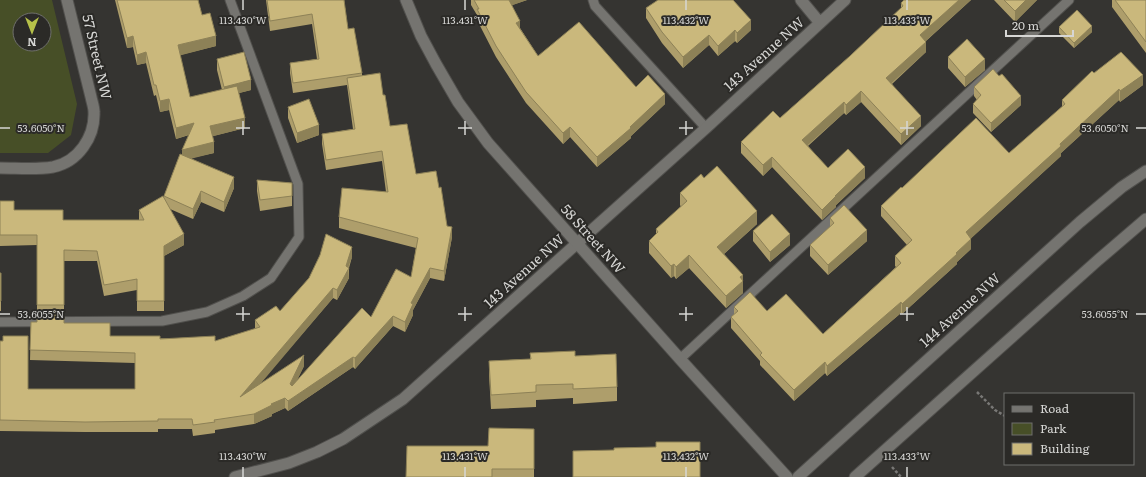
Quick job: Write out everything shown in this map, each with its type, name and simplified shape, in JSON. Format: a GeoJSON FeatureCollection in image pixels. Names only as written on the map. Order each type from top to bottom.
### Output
{"type":"FeatureCollection","features":[{"type":"Feature","properties":{"kind":"street","name":"57 Street NW"},"geometry":{"type":"LineString","coordinates":[[0,168],[42,168],[63,164],[76,156],[86,144],[93,126],[94,112],[68,0]]}},
{"type":"Feature","properties":{"kind":"street","name":"58 Street NW"},"geometry":{"type":"LineString","coordinates":[[406,0],[421,36],[436,64],[472,122],[508,166],[787,477]]}},
{"type":"Feature","properties":{"kind":"street"},"geometry":{"type":"LineString","coordinates":[[801,0],[820,23]]}},
{"type":"Feature","properties":{"kind":"street","name":"143 Avenue NW"},"geometry":{"type":"LineString","coordinates":[[235,477],[289,463],[317,452],[343,439],[403,399],[706,128],[846,0]]}},
{"type":"Feature","properties":{"kind":"street","name":"144 Avenue NW"},"geometry":{"type":"LineString","coordinates":[[798,477],[1080,222],[1122,187],[1146,170]]}},
{"type":"Feature","properties":{"kind":"street"},"geometry":{"type":"LineString","coordinates":[[855,477],[1146,219]]}},
{"type":"Feature","properties":{"kind":"lane"},"geometry":{"type":"LineString","coordinates":[[0,322],[162,321],[207,312],[243,296],[271,278],[300,237],[298,184],[230,0]]}},
{"type":"Feature","properties":{"kind":"lane"},"geometry":{"type":"LineString","coordinates":[[593,0],[595,6],[706,128]]}},
{"type":"Feature","properties":{"kind":"lane"},"geometry":{"type":"LineString","coordinates":[[680,359],[1069,0]]}},
{"type":"Feature","properties":{"kind":"path"},"geometry":{"type":"LineString","coordinates":[[965,380],[995,410],[1004,415]]}},
{"type":"Feature","properties":{"kind":"green space"},"geometry":{"type":"Polygon","coordinates":[[[0,0],[52,0],[77,104],[71,135],[48,153],[0,153],[0,0]]]}},
{"type":"Feature","properties":{"kind":"building"},"geometry":{"type":"Polygon","coordinates":[[[117,0],[198,0],[202,15],[210,13],[216,36],[178,45],[190,97],[237,86],[245,118],[210,126],[214,142],[182,150],[194,123],[176,128],[169,99],[160,101],[156,85],[154,85],[146,52],[137,55],[133,36],[127,38],[117,0]]]}},
{"type":"Feature","properties":{"kind":"building"},"geometry":{"type":"Polygon","coordinates":[[[267,0],[344,0],[348,29],[354,28],[362,73],[293,83],[290,63],[319,59],[312,14],[270,21],[267,0]]]}},
{"type":"Feature","properties":{"kind":"building"},"geometry":{"type":"Polygon","coordinates":[[[474,0],[509,0],[520,21],[516,23],[538,56],[579,22],[636,87],[648,75],[665,94],[630,127],[631,128],[597,157],[570,127],[563,133],[526,92],[496,46],[474,0]]]}},
{"type":"Feature","properties":{"kind":"building"},"geometry":{"type":"Polygon","coordinates":[[[658,0],[733,0],[751,20],[737,33],[735,30],[718,46],[709,35],[683,57],[662,32],[646,8],[658,0]]]}},
{"type":"Feature","properties":{"kind":"building"},"geometry":{"type":"Polygon","coordinates":[[[904,0],[959,0],[920,35],[926,42],[886,78],[921,116],[901,134],[861,91],[846,105],[844,102],[802,140],[828,168],[848,149],[865,167],[822,210],[772,157],[763,165],[741,142],[773,111],[780,118],[850,56],[903,6],[901,3],[904,0]]]}},
{"type":"Feature","properties":{"kind":"building"},"geometry":{"type":"Polygon","coordinates":[[[1004,0],[1026,0],[1015,11],[1004,0]]]}},
{"type":"Feature","properties":{"kind":"building"},"geometry":{"type":"Polygon","coordinates":[[[1115,0],[1146,0],[1146,42],[1115,0]]]}},
{"type":"Feature","properties":{"kind":"building"},"geometry":{"type":"Polygon","coordinates":[[[1077,10],[1092,26],[1074,43],[1059,27],[1077,10]]]}},
{"type":"Feature","properties":{"kind":"building"},"geometry":{"type":"Polygon","coordinates":[[[967,39],[985,59],[965,77],[948,57],[967,39]]]}},
{"type":"Feature","properties":{"kind":"building"},"geometry":{"type":"Polygon","coordinates":[[[244,52],[251,80],[224,87],[217,59],[244,52]]]}},
{"type":"Feature","properties":{"kind":"building"},"geometry":{"type":"Polygon","coordinates":[[[1121,52],[1143,75],[1120,91],[1119,89],[1060,144],[1061,146],[966,232],[971,239],[956,253],[957,254],[902,304],[901,302],[827,366],[825,362],[794,390],[760,355],[762,353],[731,317],[738,311],[734,307],[750,292],[767,311],[786,294],[823,334],[901,263],[895,256],[912,240],[881,206],[901,187],[902,188],[976,118],[1009,153],[1065,104],[1062,100],[1092,71],[1094,73],[1121,52]]]}},
{"type":"Feature","properties":{"kind":"building"},"geometry":{"type":"Polygon","coordinates":[[[993,69],[999,76],[1002,74],[1021,96],[991,123],[973,104],[981,95],[974,87],[993,69]]]}},
{"type":"Feature","properties":{"kind":"building"},"geometry":{"type":"Polygon","coordinates":[[[380,73],[390,126],[407,124],[416,174],[436,171],[439,188],[441,187],[447,226],[452,227],[444,271],[430,268],[411,303],[413,304],[405,322],[393,316],[355,358],[353,357],[288,401],[285,398],[254,414],[193,425],[192,419],[85,422],[0,420],[0,341],[3,341],[3,336],[28,336],[28,389],[135,389],[135,353],[30,350],[31,322],[37,322],[37,317],[64,317],[64,323],[110,323],[110,336],[160,336],[160,339],[215,336],[215,341],[260,327],[255,320],[276,306],[280,311],[309,278],[320,255],[326,234],[352,247],[346,266],[349,268],[337,290],[333,288],[240,397],[304,355],[290,384],[292,386],[362,308],[371,317],[396,269],[411,277],[418,238],[339,217],[342,188],[388,192],[382,151],[326,160],[322,134],[355,129],[347,78],[380,73]]]}},
{"type":"Feature","properties":{"kind":"building"},"geometry":{"type":"Polygon","coordinates":[[[309,99],[319,125],[297,133],[288,107],[309,99]]]}},
{"type":"Feature","properties":{"kind":"building"},"geometry":{"type":"Polygon","coordinates":[[[180,154],[234,177],[224,202],[201,191],[193,209],[164,196],[180,154]]]}},
{"type":"Feature","properties":{"kind":"building"},"geometry":{"type":"Polygon","coordinates":[[[717,166],[757,211],[717,247],[743,275],[740,277],[743,281],[726,296],[689,255],[676,267],[674,264],[671,266],[649,241],[658,232],[656,229],[687,201],[680,193],[701,174],[704,178],[717,166]]]}},
{"type":"Feature","properties":{"kind":"building"},"geometry":{"type":"Polygon","coordinates":[[[257,180],[292,183],[292,196],[260,200],[257,180]]]}},
{"type":"Feature","properties":{"kind":"building"},"geometry":{"type":"Polygon","coordinates":[[[163,196],[184,234],[164,246],[164,301],[137,301],[137,279],[104,285],[97,251],[64,250],[64,305],[37,305],[37,235],[0,235],[0,201],[14,201],[14,210],[63,210],[63,220],[144,220],[139,210],[163,196]]]}},
{"type":"Feature","properties":{"kind":"building"},"geometry":{"type":"Polygon","coordinates":[[[844,205],[867,230],[828,265],[810,245],[834,223],[830,218],[844,205]]]}},
{"type":"Feature","properties":{"kind":"building"},"geometry":{"type":"Polygon","coordinates":[[[772,214],[790,234],[770,252],[753,231],[772,214]]]}},
{"type":"Feature","properties":{"kind":"building"},"geometry":{"type":"Polygon","coordinates":[[[1,273],[1,301],[0,301],[1,273]]]}},
{"type":"Feature","properties":{"kind":"building"},"geometry":{"type":"Polygon","coordinates":[[[575,351],[575,356],[616,354],[617,387],[573,389],[573,384],[536,385],[536,392],[491,395],[489,361],[531,359],[530,353],[575,351]]]}},
{"type":"Feature","properties":{"kind":"building"},"geometry":{"type":"Polygon","coordinates":[[[489,428],[534,429],[534,469],[492,469],[492,477],[406,477],[407,446],[488,446],[489,428]]]}},
{"type":"Feature","properties":{"kind":"building"},"geometry":{"type":"Polygon","coordinates":[[[656,442],[700,442],[700,477],[573,477],[573,451],[656,447],[656,442]]]}}]}
